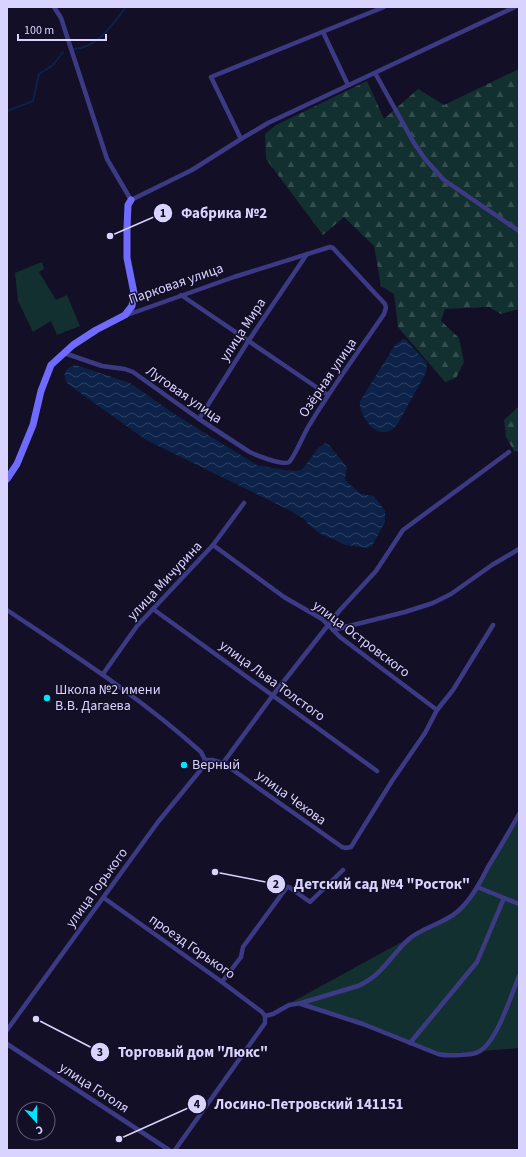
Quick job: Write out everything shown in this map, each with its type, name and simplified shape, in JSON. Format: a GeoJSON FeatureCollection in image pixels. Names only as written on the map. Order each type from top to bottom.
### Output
{"type":"FeatureCollection","features":[{"type":"Feature","properties":{"kind":"street"},"geometry":{"type":"LineString","coordinates":[[54,7],[61,18],[107,159],[131,200]]}},
{"type":"Feature","properties":{"kind":"street"},"geometry":{"type":"LineString","coordinates":[[241,139],[211,77],[384,7]]}},
{"type":"Feature","properties":{"kind":"street"},"geometry":{"type":"LineString","coordinates":[[125,315],[132,306],[134,293],[127,258],[128,205],[131,200],[192,170],[268,123],[515,7]]}},
{"type":"Feature","properties":{"kind":"street"},"geometry":{"type":"LineString","coordinates":[[323,32],[348,85]]}},
{"type":"Feature","properties":{"kind":"street"},"geometry":{"type":"LineString","coordinates":[[375,73],[414,144],[424,159],[444,180],[519,231]]}},
{"type":"Feature","properties":{"kind":"street","name":"Парковая улица"},"geometry":{"type":"LineString","coordinates":[[7,479],[17,464],[33,425],[41,391],[51,365],[63,353],[96,330],[125,315],[181,295],[330,247],[333,248],[385,304],[386,308]]}},
{"type":"Feature","properties":{"kind":"street","name":"улица Мира"},"geometry":{"type":"LineString","coordinates":[[199,419],[249,340],[307,254]]}},
{"type":"Feature","properties":{"kind":"street"},"geometry":{"type":"LineString","coordinates":[[181,295],[328,394]]}},
{"type":"Feature","properties":{"kind":"street","name":"Озёрная улица"},"geometry":{"type":"LineString","coordinates":[[289,462],[328,394],[384,314],[386,308]]}},
{"type":"Feature","properties":{"kind":"street","name":"Луговая улица"},"geometry":{"type":"LineString","coordinates":[[63,353],[102,366],[125,368],[133,372],[199,419],[255,455],[282,463],[289,462]]}},
{"type":"Feature","properties":{"kind":"street"},"geometry":{"type":"LineString","coordinates":[[223,763],[273,695],[328,625],[376,571],[403,530],[509,452]]}},
{"type":"Feature","properties":{"kind":"street","name":"улица Мичурина"},"geometry":{"type":"LineString","coordinates":[[103,674],[137,626],[213,545],[244,503]]}},
{"type":"Feature","properties":{"kind":"street","name":"улица Островского"},"geometry":{"type":"LineString","coordinates":[[213,545],[284,597],[312,612],[340,637],[437,710]]}},
{"type":"Feature","properties":{"kind":"street"},"geometry":{"type":"LineString","coordinates":[[333,630],[406,612],[437,601],[465,585],[492,565],[519,549]]}},
{"type":"Feature","properties":{"kind":"street","name":"улица Льва Толстого"},"geometry":{"type":"LineString","coordinates":[[152,609],[377,771]]}},
{"type":"Feature","properties":{"kind":"street"},"geometry":{"type":"LineString","coordinates":[[7,610],[103,674],[149,708],[201,752],[205,760]]}},
{"type":"Feature","properties":{"kind":"street"},"geometry":{"type":"LineString","coordinates":[[437,710],[453,690],[493,625]]}},
{"type":"Feature","properties":{"kind":"street","name":"улица Чехова"},"geometry":{"type":"LineString","coordinates":[[205,760],[223,763],[342,847],[351,847],[392,781],[425,733],[437,710]]}},
{"type":"Feature","properties":{"kind":"street","name":"улица Горького"},"geometry":{"type":"LineString","coordinates":[[7,1030],[158,822],[203,768],[205,760]]}},
{"type":"Feature","properties":{"kind":"street"},"geometry":{"type":"LineString","coordinates":[[175,1150],[265,1023],[265,1016],[273,1014],[289,1005],[301,1003],[358,986],[372,979],[379,974],[407,940],[418,932],[458,912],[477,887],[519,814]]}},
{"type":"Feature","properties":{"kind":"street"},"geometry":{"type":"LineString","coordinates":[[222,982],[241,956],[243,946],[286,887],[289,887],[310,902],[343,870]]}},
{"type":"Feature","properties":{"kind":"street"},"geometry":{"type":"LineString","coordinates":[[477,887],[519,904]]}},
{"type":"Feature","properties":{"kind":"street","name":"проезд Горького"},"geometry":{"type":"LineString","coordinates":[[104,898],[222,982],[262,1012],[265,1016]]}},
{"type":"Feature","properties":{"kind":"street"},"geometry":{"type":"LineString","coordinates":[[410,1043],[476,962],[504,898]]}},
{"type":"Feature","properties":{"kind":"street"},"geometry":{"type":"LineString","coordinates":[[301,1003],[363,1024],[444,1056],[472,1054],[479,1052],[493,1038],[519,976]]}},
{"type":"Feature","properties":{"kind":"street","name":"улица Гоголя"},"geometry":{"type":"LineString","coordinates":[[7,1044],[169,1150]]}},
{"type":"Feature","properties":{"kind":"green space"},"geometry":{"type":"Polygon","coordinates":[[[519,69],[519,309],[501,314],[489,307],[445,309],[441,321],[459,338],[464,362],[456,378],[445,382],[398,327],[394,294],[381,286],[374,246],[344,217],[323,235],[266,159],[265,134],[276,125],[367,81],[384,119],[418,89],[444,105],[519,69]]]}},
{"type":"Feature","properties":{"kind":"green space"},"geometry":{"type":"Polygon","coordinates":[[[42,262],[44,269],[39,272],[56,300],[67,295],[80,326],[57,335],[51,321],[33,332],[18,301],[15,273],[42,262]]]}},
{"type":"Feature","properties":{"kind":"green space"},"geometry":{"type":"Polygon","coordinates":[[[519,406],[519,452],[514,451],[506,437],[504,420],[519,406]]]}},
{"type":"Feature","properties":{"kind":"green space"},"geometry":{"type":"Polygon","coordinates":[[[519,815],[519,1048],[444,1054],[292,1002],[460,910],[519,815]]]}},
{"type":"Feature","properties":{"kind":"water"},"geometry":{"type":"Polygon","coordinates":[[[403,339],[406,340],[427,363],[426,373],[397,425],[389,431],[381,432],[376,430],[367,422],[361,411],[360,401],[395,345],[403,339]]]}},
{"type":"Feature","properties":{"kind":"water"},"geometry":{"type":"Polygon","coordinates":[[[76,365],[130,383],[176,415],[257,465],[285,470],[301,470],[318,448],[325,443],[329,445],[346,466],[346,481],[361,494],[374,496],[385,511],[385,522],[372,546],[368,548],[346,545],[319,533],[304,519],[291,511],[146,440],[69,385],[65,378],[65,372],[72,366],[76,365]]]}},
{"type":"Feature","properties":{"kind":"waterway"},"geometry":{"type":"LineString","coordinates":[[73,49],[82,48],[97,40],[110,28],[126,7]]}},
{"type":"Feature","properties":{"kind":"waterway"},"geometry":{"type":"LineString","coordinates":[[7,111],[33,101],[39,74],[53,65],[63,52]]}},
{"type":"Feature","properties":{"kind":"place","name":"Фабрика №2"},"geometry":{"type":"Point","coordinates":[110,236]}},
{"type":"Feature","properties":{"kind":"place","name":"Школа №2 имени В.В. Дагаева"},"geometry":{"type":"Point","coordinates":[47,698]}},
{"type":"Feature","properties":{"kind":"place","name":"Верный"},"geometry":{"type":"Point","coordinates":[184,765]}},
{"type":"Feature","properties":{"kind":"place","name":"Детский сад №4 \"Росток\""},"geometry":{"type":"Point","coordinates":[215,872]}},
{"type":"Feature","properties":{"kind":"place","name":"Торговый дом \"Люкс\""},"geometry":{"type":"Point","coordinates":[36,1019]}},
{"type":"Feature","properties":{"kind":"place","name":"Лосино-Петровский 141151"},"geometry":{"type":"Point","coordinates":[119,1139]}}]}
